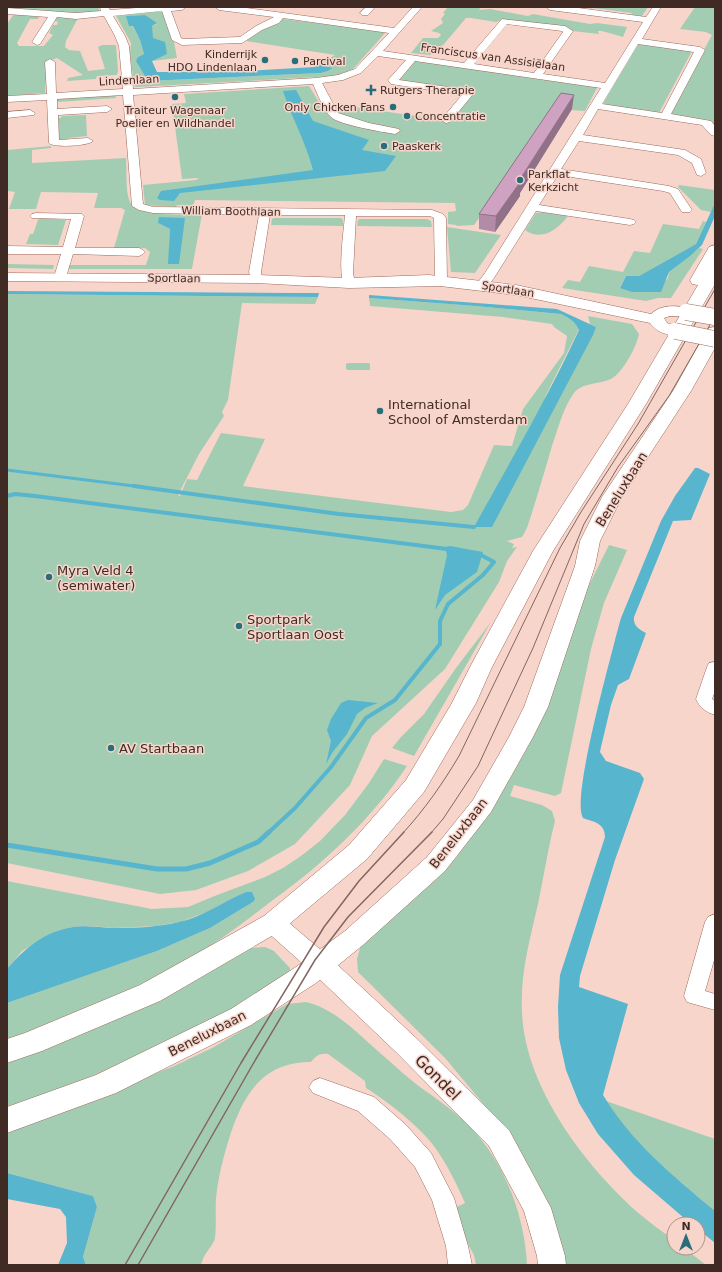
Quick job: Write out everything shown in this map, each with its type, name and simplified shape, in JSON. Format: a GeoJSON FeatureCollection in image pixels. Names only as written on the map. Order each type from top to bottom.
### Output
{"type":"FeatureCollection","features":[{"type":"Feature","properties":{"kind":"main road"},"geometry":{"type":"LineString","coordinates":[[683,311],[715,250]]}},
{"type":"Feature","properties":{"kind":"main road"},"geometry":{"type":"LineString","coordinates":[[7,1050],[32,1043],[150,993],[273,923],[358,852],[415,786],[464,703],[543,551],[637,404],[715,270]]}},
{"type":"Feature","properties":{"kind":"main road"},"geometry":{"type":"LineString","coordinates":[[543,551],[545,523],[638,384],[664,324]]}},
{"type":"Feature","properties":{"kind":"main road","name":"Beneluxbaan"},"geometry":{"type":"LineString","coordinates":[[7,1120],[106,1084],[233,1021],[286,988],[354,938],[436,864],[482,806],[536,707],[585,566],[590,541],[612,497],[682,391],[715,332]]}},
{"type":"Feature","properties":{"kind":"main road"},"geometry":{"type":"LineString","coordinates":[[585,566],[602,546],[624,500],[694,398],[715,359]]}},
{"type":"Feature","properties":{"kind":"street"},"geometry":{"type":"LineString","coordinates":[[8,12],[76,16],[105,10],[166,9],[182,7]]}},
{"type":"Feature","properties":{"kind":"street"},"geometry":{"type":"LineString","coordinates":[[219,7],[251,9],[281,15],[396,31]]}},
{"type":"Feature","properties":{"kind":"street","name":"Lindenlaan"},"geometry":{"type":"LineString","coordinates":[[7,99],[316,81],[340,78],[358,71],[418,7]]}},
{"type":"Feature","properties":{"kind":"street"},"geometry":{"type":"LineString","coordinates":[[550,7],[649,20]]}},
{"type":"Feature","properties":{"kind":"street"},"geometry":{"type":"LineString","coordinates":[[482,285],[490,275],[554,171],[597,106],[607,86],[658,7]]}},
{"type":"Feature","properties":{"kind":"street"},"geometry":{"type":"LineString","coordinates":[[166,9],[177,40],[182,42],[242,40],[259,28],[276,21],[281,15]]}},
{"type":"Feature","properties":{"kind":"street"},"geometry":{"type":"LineString","coordinates":[[105,10],[122,38],[128,92]]}},
{"type":"Feature","properties":{"kind":"street"},"geometry":{"type":"LineString","coordinates":[[309,19],[317,11]]}},
{"type":"Feature","properties":{"kind":"street"},"geometry":{"type":"LineString","coordinates":[[37,42],[54,14]]}},
{"type":"Feature","properties":{"kind":"street"},"geometry":{"type":"LineString","coordinates":[[466,66],[504,21],[565,29],[568,31],[537,76]]}},
{"type":"Feature","properties":{"kind":"street"},"geometry":{"type":"LineString","coordinates":[[635,42],[700,50],[664,116]]}},
{"type":"Feature","properties":{"kind":"street","name":"Franciscus van Assisiëlaan"},"geometry":{"type":"LineString","coordinates":[[376,53],[607,86]]}},
{"type":"Feature","properties":{"kind":"street"},"geometry":{"type":"LineString","coordinates":[[412,58],[393,80],[394,82],[469,93],[446,120]]}},
{"type":"Feature","properties":{"kind":"street"},"geometry":{"type":"LineString","coordinates":[[50,62],[53,96],[54,143],[88,141]]}},
{"type":"Feature","properties":{"kind":"street"},"geometry":{"type":"LineString","coordinates":[[316,81],[334,115],[337,117],[367,126],[395,131]]}},
{"type":"Feature","properties":{"kind":"street","name":"William Boothlaan"},"geometry":{"type":"LineString","coordinates":[[128,92],[135,155],[138,206],[153,210],[432,214],[439,216],[440,218],[441,281]]}},
{"type":"Feature","properties":{"kind":"street"},"geometry":{"type":"LineString","coordinates":[[597,106],[708,123],[715,133]]}},
{"type":"Feature","properties":{"kind":"street"},"geometry":{"type":"LineString","coordinates":[[53,112],[107,109]]}},
{"type":"Feature","properties":{"kind":"street"},"geometry":{"type":"LineString","coordinates":[[7,115],[30,113]]}},
{"type":"Feature","properties":{"kind":"street"},"geometry":{"type":"LineString","coordinates":[[576,137],[681,152],[697,161],[700,173]]}},
{"type":"Feature","properties":{"kind":"street"},"geometry":{"type":"LineString","coordinates":[[554,171],[664,188],[674,192],[686,210]]}},
{"type":"Feature","properties":{"kind":"street"},"geometry":{"type":"LineString","coordinates":[[532,207],[630,222]]}},
{"type":"Feature","properties":{"kind":"street"},"geometry":{"type":"LineString","coordinates":[[256,279],[255,272],[265,211]]}},
{"type":"Feature","properties":{"kind":"street"},"geometry":{"type":"LineString","coordinates":[[349,280],[347,273],[351,212]]}},
{"type":"Feature","properties":{"kind":"street"},"geometry":{"type":"LineString","coordinates":[[36,216],[78,216],[60,277]]}},
{"type":"Feature","properties":{"kind":"street"},"geometry":{"type":"LineString","coordinates":[[7,250],[139,252]]}},
{"type":"Feature","properties":{"kind":"street","name":"Sportlaan"},"geometry":{"type":"LineString","coordinates":[[7,277],[441,281],[482,285],[574,301],[664,324],[715,339]]}},
{"type":"Feature","properties":{"kind":"street"},"geometry":{"type":"LineString","coordinates":[[664,324],[667,311],[683,311],[715,317]]}},
{"type":"Feature","properties":{"kind":"street"},"geometry":{"type":"LineString","coordinates":[[715,667],[704,699],[706,703],[715,709]]}},
{"type":"Feature","properties":{"kind":"street"},"geometry":{"type":"LineString","coordinates":[[715,922],[694,996],[715,1002]]}},
{"type":"Feature","properties":{"kind":"street","name":"Gondel"},"geometry":{"type":"LineString","coordinates":[[273,923],[320,964],[406,1045],[499,1138],[536,1208],[551,1256],[552,1265]]}},
{"type":"Feature","properties":{"kind":"street"},"geometry":{"type":"LineString","coordinates":[[320,1086],[366,1104],[398,1132],[423,1160],[443,1198],[457,1246],[460,1265]]}},
{"type":"Feature","properties":{"kind":"green space"},"geometry":{"type":"Polygon","coordinates":[[[7,7],[98,7],[100,12],[68,14],[41,10],[7,9],[7,7]]]}},
{"type":"Feature","properties":{"kind":"green space"},"geometry":{"type":"Polygon","coordinates":[[[448,7],[481,7],[479,10],[490,9],[528,16],[533,14],[590,24],[597,23],[627,27],[623,37],[602,31],[598,31],[599,34],[572,31],[567,27],[506,19],[496,22],[466,18],[444,44],[430,55],[411,53],[423,38],[438,38],[441,35],[431,31],[443,23],[441,19],[445,14],[443,13],[448,7]]]}},
{"type":"Feature","properties":{"kind":"green space"},"geometry":{"type":"Polygon","coordinates":[[[585,7],[648,7],[642,16],[631,15],[632,13],[593,8],[589,9],[590,8],[585,7]]]}},
{"type":"Feature","properties":{"kind":"green space"},"geometry":{"type":"Polygon","coordinates":[[[695,7],[715,7],[715,129],[700,119],[670,115],[712,35],[706,32],[680,29],[695,7]]]}},
{"type":"Feature","properties":{"kind":"green space"},"geometry":{"type":"Polygon","coordinates":[[[154,11],[162,12],[174,42],[177,58],[152,61],[152,26],[157,24],[145,15],[127,16],[140,40],[144,54],[138,57],[148,81],[321,73],[333,68],[317,64],[320,60],[325,61],[335,55],[246,41],[256,33],[283,19],[386,32],[353,69],[336,76],[137,87],[134,86],[130,53],[131,43],[115,14],[154,11]]]}},
{"type":"Feature","properties":{"kind":"green space"},"geometry":{"type":"Polygon","coordinates":[[[14,14],[39,17],[38,19],[30,19],[17,43],[19,46],[44,46],[53,35],[49,33],[53,25],[57,25],[58,22],[55,21],[55,17],[78,18],[66,41],[65,47],[69,50],[80,51],[88,71],[105,69],[98,47],[102,45],[116,45],[117,75],[97,76],[96,79],[67,81],[68,78],[83,75],[57,58],[47,62],[45,93],[7,96],[7,24],[14,14]]]}},
{"type":"Feature","properties":{"kind":"green space"},"geometry":{"type":"Polygon","coordinates":[[[638,44],[692,51],[659,113],[607,105],[603,103],[638,44]]]}},
{"type":"Feature","properties":{"kind":"green space"},"geometry":{"type":"Polygon","coordinates":[[[412,60],[598,86],[585,111],[571,110],[499,190],[474,225],[457,226],[448,224],[448,212],[456,211],[455,203],[195,200],[193,206],[177,205],[176,207],[145,205],[143,185],[196,180],[199,178],[182,179],[172,104],[186,103],[184,94],[309,86],[319,102],[444,120],[473,93],[394,80],[412,60]]]}},
{"type":"Feature","properties":{"kind":"green space"},"geometry":{"type":"Polygon","coordinates":[[[116,95],[116,98],[57,102],[57,98],[116,95]]]}},
{"type":"Feature","properties":{"kind":"green space"},"geometry":{"type":"Polygon","coordinates":[[[86,115],[87,136],[69,138],[68,140],[56,139],[56,118],[61,118],[62,116],[86,115]]]}},
{"type":"Feature","properties":{"kind":"green space"},"geometry":{"type":"Polygon","coordinates":[[[51,146],[51,148],[32,150],[32,163],[126,158],[127,192],[130,202],[135,207],[143,211],[153,213],[202,214],[192,269],[64,269],[65,265],[146,265],[150,252],[145,248],[114,248],[125,210],[121,208],[94,208],[98,193],[41,192],[36,209],[9,209],[15,192],[7,191],[7,150],[51,146]],[[185,218],[158,223],[170,229],[169,264],[185,218]]]}},
{"type":"Feature","properties":{"kind":"green space"},"geometry":{"type":"Polygon","coordinates":[[[679,185],[715,190],[715,203],[711,212],[701,210],[678,187],[679,185]]]}},
{"type":"Feature","properties":{"kind":"green space"},"geometry":{"type":"Polygon","coordinates":[[[545,212],[568,216],[554,229],[543,234],[537,235],[525,230],[536,213],[545,212]]]}},
{"type":"Feature","properties":{"kind":"green space"},"geometry":{"type":"Polygon","coordinates":[[[41,218],[66,220],[58,245],[26,244],[30,234],[33,234],[38,220],[41,218]]]}},
{"type":"Feature","properties":{"kind":"green space"},"geometry":{"type":"Polygon","coordinates":[[[341,218],[343,220],[343,226],[271,225],[272,219],[341,218]]]}},
{"type":"Feature","properties":{"kind":"green space"},"geometry":{"type":"Polygon","coordinates":[[[427,219],[431,221],[432,227],[357,226],[358,220],[427,219]]]}},
{"type":"Feature","properties":{"kind":"green space"},"geometry":{"type":"Polygon","coordinates":[[[703,221],[706,222],[696,244],[639,276],[626,276],[620,287],[632,292],[655,292],[668,278],[669,272],[699,248],[703,249],[671,298],[658,298],[646,301],[562,288],[568,280],[580,282],[589,266],[623,272],[634,251],[650,253],[663,224],[699,229],[703,221]]]}},
{"type":"Feature","properties":{"kind":"green space"},"geometry":{"type":"Polygon","coordinates":[[[447,227],[501,235],[475,273],[451,272],[447,227]]]}},
{"type":"Feature","properties":{"kind":"green space"},"geometry":{"type":"Polygon","coordinates":[[[7,264],[54,265],[53,269],[7,268],[7,264]]]}},
{"type":"Feature","properties":{"kind":"green space","name":"Sportpark Sportlaan Oost"},"geometry":{"type":"Polygon","coordinates":[[[7,294],[318,297],[315,304],[242,303],[228,400],[222,412],[224,416],[199,454],[178,495],[180,496],[187,479],[197,480],[221,433],[265,439],[243,486],[451,512],[463,510],[468,505],[494,445],[512,446],[523,409],[564,353],[567,336],[552,324],[503,317],[370,306],[369,298],[561,314],[567,317],[574,322],[579,329],[544,399],[596,327],[590,324],[588,316],[632,324],[639,334],[628,359],[620,372],[607,381],[581,387],[570,399],[552,446],[527,528],[522,537],[507,541],[514,544],[512,548],[517,547],[507,561],[499,582],[445,669],[372,736],[350,785],[295,844],[248,871],[196,890],[160,894],[7,863],[7,294]]]}},
{"type":"Feature","properties":{"kind":"green space"},"geometry":{"type":"Polygon","coordinates":[[[369,363],[370,370],[348,370],[346,369],[346,364],[369,363]]]}},
{"type":"Feature","properties":{"kind":"green space"},"geometry":{"type":"Polygon","coordinates":[[[609,545],[627,550],[604,603],[591,649],[561,793],[555,796],[514,785],[510,796],[542,805],[552,811],[555,821],[524,970],[522,1011],[525,1039],[533,1067],[545,1094],[560,1121],[596,1170],[636,1211],[666,1234],[666,1256],[694,1256],[706,1265],[559,1265],[496,1119],[445,1058],[358,972],[357,959],[361,945],[456,858],[516,768],[544,710],[586,591],[609,545]]]}},
{"type":"Feature","properties":{"kind":"green space"},"geometry":{"type":"Polygon","coordinates":[[[491,622],[414,756],[392,748],[424,714],[456,668],[491,622]]]}},
{"type":"Feature","properties":{"kind":"green space"},"geometry":{"type":"Polygon","coordinates":[[[384,759],[407,766],[363,822],[311,871],[243,923],[202,951],[125,992],[78,1013],[7,1039],[7,1003],[157,951],[210,928],[253,902],[252,892],[246,892],[207,912],[180,922],[156,926],[115,928],[90,926],[72,927],[57,931],[22,951],[7,969],[7,881],[152,909],[188,907],[265,877],[283,868],[301,856],[320,841],[345,815],[369,783],[384,759]]]}},
{"type":"Feature","properties":{"kind":"green space"},"geometry":{"type":"Polygon","coordinates":[[[265,947],[274,951],[290,968],[289,976],[166,1047],[67,1086],[7,1107],[7,1062],[46,1049],[122,1017],[251,948],[265,947]]]}},
{"type":"Feature","properties":{"kind":"green space"},"geometry":{"type":"Polygon","coordinates":[[[306,1002],[328,1011],[349,1025],[412,1081],[456,1114],[481,1139],[502,1172],[517,1208],[522,1227],[527,1265],[476,1265],[474,1255],[465,1239],[452,1209],[465,1203],[452,1176],[436,1149],[422,1132],[404,1116],[366,1088],[365,1081],[328,1054],[318,1055],[311,1062],[279,1068],[267,1075],[247,1096],[234,1124],[219,1176],[216,1203],[215,1238],[201,1265],[86,1265],[83,1257],[97,1207],[93,1196],[7,1173],[7,1127],[50,1113],[172,1067],[212,1048],[287,1004],[306,1002]]]}},
{"type":"Feature","properties":{"kind":"green space"},"geometry":{"type":"Polygon","coordinates":[[[606,1101],[715,1139],[715,1211],[670,1173],[642,1146],[617,1117],[606,1101]]]}},
{"type":"Feature","properties":{"kind":"water"},"geometry":{"type":"Polygon","coordinates":[[[145,15],[157,23],[152,26],[153,38],[165,42],[167,54],[152,61],[157,72],[226,72],[315,67],[317,64],[333,68],[321,73],[148,81],[136,61],[138,57],[144,54],[140,40],[133,26],[129,26],[126,16],[145,15]]]}},
{"type":"Feature","properties":{"kind":"water"},"geometry":{"type":"Polygon","coordinates":[[[296,90],[313,121],[369,140],[362,150],[396,156],[385,171],[180,193],[174,201],[160,200],[157,198],[161,191],[313,170],[307,150],[283,91],[296,90]]]}},
{"type":"Feature","properties":{"kind":"water"},"geometry":{"type":"Polygon","coordinates":[[[715,203],[715,216],[702,245],[669,272],[661,292],[632,292],[620,288],[626,276],[639,276],[696,244],[715,203]]]}},
{"type":"Feature","properties":{"kind":"water"},"geometry":{"type":"Polygon","coordinates":[[[159,217],[185,218],[179,264],[168,264],[170,229],[158,223],[159,217]]]}},
{"type":"Feature","properties":{"kind":"water"},"geometry":{"type":"Polygon","coordinates":[[[7,291],[319,293],[318,297],[7,294],[7,291]]]}},
{"type":"Feature","properties":{"kind":"water"},"geometry":{"type":"Polygon","coordinates":[[[369,295],[557,309],[596,327],[492,527],[474,527],[555,380],[579,330],[576,324],[561,314],[369,298],[369,295]]]}},
{"type":"Feature","properties":{"kind":"water"},"geometry":{"type":"Polygon","coordinates":[[[695,468],[710,474],[691,520],[673,521],[634,617],[634,623],[639,629],[646,633],[629,679],[618,685],[611,705],[600,752],[606,761],[640,773],[644,779],[615,860],[580,976],[579,987],[628,1004],[603,1095],[614,1112],[654,1158],[715,1211],[715,1243],[706,1236],[706,1216],[682,1216],[634,1175],[598,1134],[579,1103],[566,1070],[559,1038],[558,1007],[560,975],[605,837],[605,832],[601,826],[595,822],[583,818],[581,806],[582,786],[592,731],[621,618],[661,521],[675,496],[695,468]]]}},
{"type":"Feature","properties":{"kind":"water"},"geometry":{"type":"Polygon","coordinates":[[[450,546],[483,552],[477,572],[445,595],[435,610],[447,555],[446,551],[440,548],[450,546]]]}},
{"type":"Feature","properties":{"kind":"water"},"geometry":{"type":"Polygon","coordinates":[[[348,700],[378,703],[365,708],[357,714],[347,734],[332,753],[326,764],[331,741],[327,730],[331,719],[341,703],[348,700]]]}},
{"type":"Feature","properties":{"kind":"water"},"geometry":{"type":"Polygon","coordinates":[[[246,892],[252,892],[255,899],[253,902],[210,928],[157,951],[7,1003],[7,969],[28,948],[53,932],[78,926],[131,928],[171,924],[188,920],[246,892]]]}},
{"type":"Feature","properties":{"kind":"water"},"geometry":{"type":"Polygon","coordinates":[[[7,1173],[93,1196],[97,1207],[83,1257],[86,1265],[58,1265],[67,1243],[66,1217],[60,1209],[7,1199],[7,1173]]]}},
{"type":"Feature","properties":{"kind":"building"},"geometry":{"type":"Polygon","coordinates":[[[561,93],[574,95],[519,181],[521,181],[496,216],[479,214],[561,93]]]}},
{"type":"Feature","properties":{"kind":"waterway"},"geometry":{"type":"LineString","coordinates":[[7,470],[142,487]]}},
{"type":"Feature","properties":{"kind":"waterway"},"geometry":{"type":"LineString","coordinates":[[134,486],[339,514],[474,527]]}},
{"type":"Feature","properties":{"kind":"waterway"},"geometry":{"type":"LineString","coordinates":[[7,496],[15,494],[35,496],[447,549]]}},
{"type":"Feature","properties":{"kind":"waterway"},"geometry":{"type":"LineString","coordinates":[[268,833],[295,808],[331,767],[366,718],[395,700],[440,644],[440,621],[448,604],[483,575],[494,562],[477,553]]}},
{"type":"Feature","properties":{"kind":"waterway"},"geometry":{"type":"LineString","coordinates":[[7,845],[157,869],[186,869],[210,863],[258,842],[269,832]]}},
{"type":"Feature","properties":{"kind":"tram line"},"geometry":{"type":"LineString","coordinates":[[403,833],[433,796],[459,756],[560,548],[581,512],[638,424],[715,289]]}},
{"type":"Feature","properties":{"kind":"tram line"},"geometry":{"type":"LineString","coordinates":[[431,833],[443,819],[478,766],[533,648],[584,524],[618,467],[669,396],[715,316]]}},
{"type":"Feature","properties":{"kind":"tram line"},"geometry":{"type":"LineString","coordinates":[[125,1265],[241,1063],[324,927],[359,881],[404,832]]}},
{"type":"Feature","properties":{"kind":"tram line"},"geometry":{"type":"LineString","coordinates":[[138,1265],[253,1064],[315,960],[348,917],[432,832]]}},
{"type":"Feature","properties":{"kind":"place","name":"Kinderrijk HDO Lindenlaan"},"geometry":{"type":"Point","coordinates":[265,60]}},
{"type":"Feature","properties":{"kind":"place","name":"Parcival"},"geometry":{"type":"Point","coordinates":[295,61]}},
{"type":"Feature","properties":{"kind":"place","name":"Rutgers Therapie"},"geometry":{"type":"Point","coordinates":[371,90]}},
{"type":"Feature","properties":{"kind":"place","name":"Traiteur Wagenaar Poelier en Wildhandel"},"geometry":{"type":"Point","coordinates":[175,97]}},
{"type":"Feature","properties":{"kind":"place","name":"Only Chicken Fans"},"geometry":{"type":"Point","coordinates":[393,107]}},
{"type":"Feature","properties":{"kind":"place","name":"Concentratie"},"geometry":{"type":"Point","coordinates":[407,116]}},
{"type":"Feature","properties":{"kind":"place","name":"Paaskerk"},"geometry":{"type":"Point","coordinates":[384,146]}},
{"type":"Feature","properties":{"kind":"place","name":"Parkflat Kerkzicht"},"geometry":{"type":"Point","coordinates":[520,180]}},
{"type":"Feature","properties":{"kind":"place","name":"International School of Amsterdam"},"geometry":{"type":"Point","coordinates":[380,411]}},
{"type":"Feature","properties":{"kind":"place","name":"Myra Veld 4 (semiwater)"},"geometry":{"type":"Point","coordinates":[49,577]}},
{"type":"Feature","properties":{"kind":"place","name":"Sportpark Sportlaan Oost"},"geometry":{"type":"Point","coordinates":[239,626]}},
{"type":"Feature","properties":{"kind":"place","name":"AV Startbaan"},"geometry":{"type":"Point","coordinates":[111,748]}}]}
